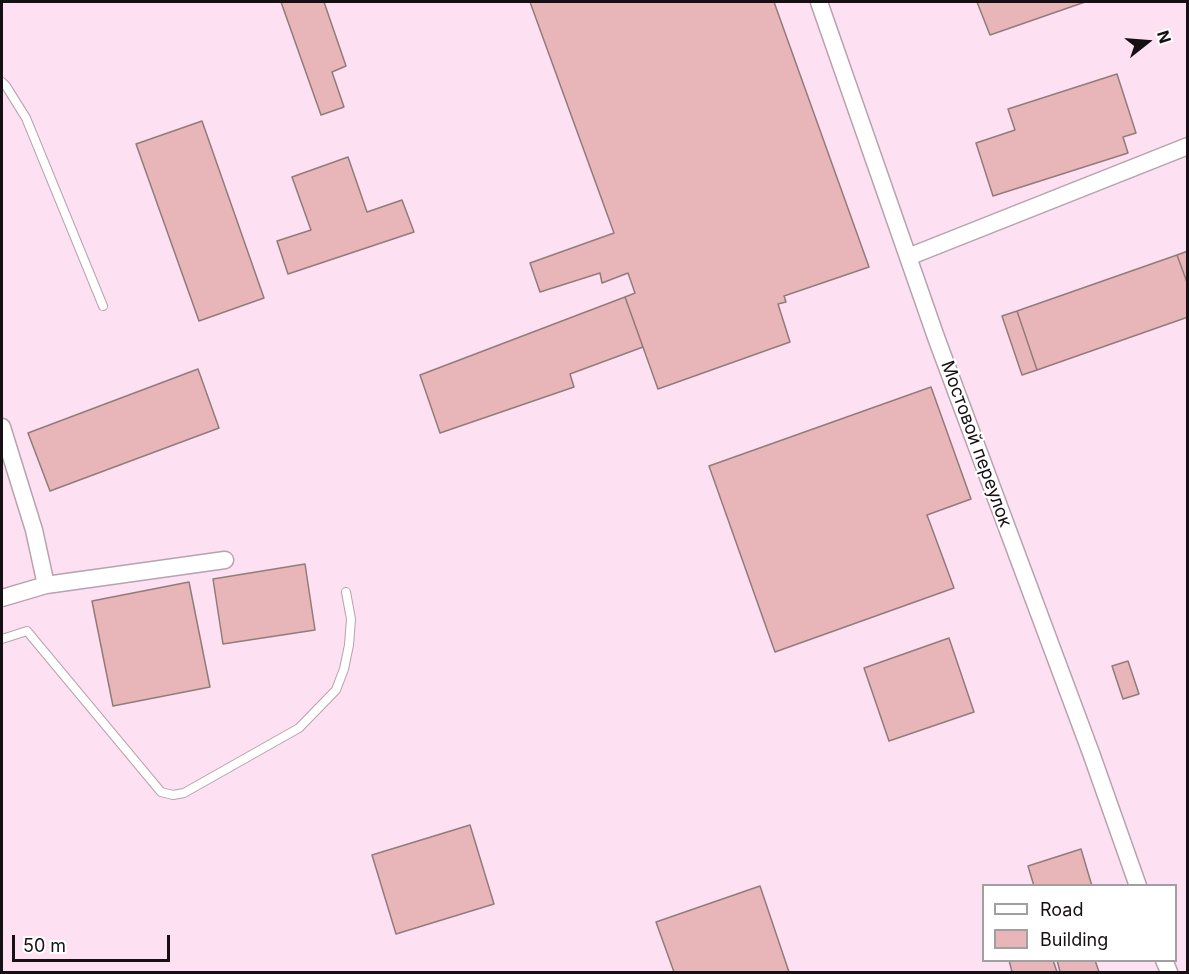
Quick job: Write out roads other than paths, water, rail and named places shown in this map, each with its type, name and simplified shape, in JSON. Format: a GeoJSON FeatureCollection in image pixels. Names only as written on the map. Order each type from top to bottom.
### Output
{"type":"FeatureCollection","features":[{"type":"Feature","properties":{"kind":"street","name":"Мостовой переулок"},"geometry":{"type":"LineString","coordinates":[[819,2],[937,340],[1138,884]]}},
{"type":"Feature","properties":{"kind":"street"},"geometry":{"type":"LineString","coordinates":[[908,257],[1188,146]]}},
{"type":"Feature","properties":{"kind":"street"},"geometry":{"type":"LineString","coordinates":[[2,427],[34,530],[46,585]]}},
{"type":"Feature","properties":{"kind":"street"},"geometry":{"type":"LineString","coordinates":[[2,598],[46,585],[225,560]]}},
{"type":"Feature","properties":{"kind":"lane"},"geometry":{"type":"LineString","coordinates":[[2,82],[26,118],[103,306]]}},
{"type":"Feature","properties":{"kind":"lane"},"geometry":{"type":"LineString","coordinates":[[2,639],[27,631],[161,792],[173,795],[184,793],[299,728],[336,690],[350,645],[351,618],[346,592]]}}]}
